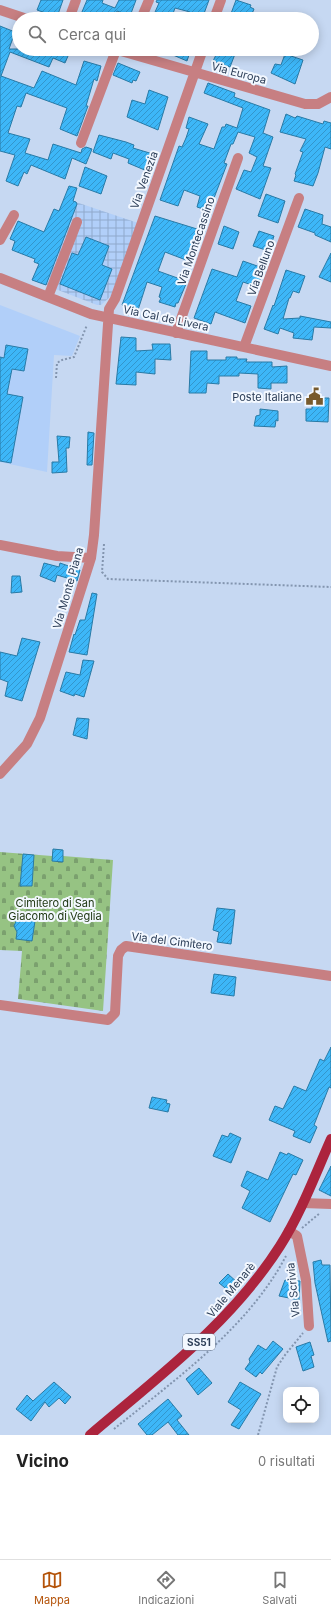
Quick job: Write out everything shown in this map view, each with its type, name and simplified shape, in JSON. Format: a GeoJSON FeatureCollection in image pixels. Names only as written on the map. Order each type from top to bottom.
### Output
{"type":"FeatureCollection","features":[{"type":"Feature","properties":{"kind":"main road","name":"Viale Menarè"},"geometry":{"type":"LineString","coordinates":[[90,1435],[218,1325],[260,1276],[289,1231],[331,1139]]}},
{"type":"Feature","properties":{"kind":"street"},"geometry":{"type":"LineString","coordinates":[[72,12],[76,0]]}},
{"type":"Feature","properties":{"kind":"street"},"geometry":{"type":"LineString","coordinates":[[144,12],[148,0]]}},
{"type":"Feature","properties":{"kind":"street"},"geometry":{"type":"LineString","coordinates":[[217,12],[222,0]]}},
{"type":"Feature","properties":{"kind":"street"},"geometry":{"type":"LineString","coordinates":[[0,10],[12,14]]}},
{"type":"Feature","properties":{"kind":"street","name":"Via Europa"},"geometry":{"type":"LineString","coordinates":[[81,143],[112,56]]}},
{"type":"Feature","properties":{"kind":"street","name":"Via Europa"},"geometry":{"type":"LineString","coordinates":[[144,56],[195,73],[312,105],[325,102],[331,97]]}},
{"type":"Feature","properties":{"kind":"street","name":"Via Venezia"},"geometry":{"type":"LineString","coordinates":[[108,318],[109,309],[115,299],[201,56]]}},
{"type":"Feature","properties":{"kind":"street","name":"Via Montecassino"},"geometry":{"type":"LineString","coordinates":[[176,333],[238,158]]}},
{"type":"Feature","properties":{"kind":"street","name":"Via Belluno"},"geometry":{"type":"LineString","coordinates":[[244,348],[299,198]]}},
{"type":"Feature","properties":{"kind":"street"},"geometry":{"type":"LineString","coordinates":[[0,240],[14,215]]}},
{"type":"Feature","properties":{"kind":"street"},"geometry":{"type":"LineString","coordinates":[[48,297],[77,222]]}},
{"type":"Feature","properties":{"kind":"street","name":"Via Cal de Livera"},"geometry":{"type":"LineString","coordinates":[[0,278],[91,314],[331,366]]}},
{"type":"Feature","properties":{"kind":"street","name":"Via Monte Piana"},"geometry":{"type":"LineString","coordinates":[[0,774],[27,744],[40,718],[91,558],[94,535],[108,318]]}},
{"type":"Feature","properties":{"kind":"street"},"geometry":{"type":"LineString","coordinates":[[0,545],[57,556],[91,558]]}},
{"type":"Feature","properties":{"kind":"street","name":"Via del Cimitero"},"geometry":{"type":"LineString","coordinates":[[0,1005],[108,1020],[115,1013],[118,956],[120,950],[126,946],[331,976]]}},
{"type":"Feature","properties":{"kind":"street"},"geometry":{"type":"LineString","coordinates":[[303,1203],[331,1204]]}},
{"type":"Feature","properties":{"kind":"street","name":"Via Scrivia"},"geometry":{"type":"LineString","coordinates":[[289,1231],[297,1236],[305,1273],[309,1326]]}},
{"type":"Feature","properties":{"kind":"path"},"geometry":{"type":"LineString","coordinates":[[56,378],[57,363],[74,357],[87,325]]}},
{"type":"Feature","properties":{"kind":"path"},"geometry":{"type":"LineString","coordinates":[[104,542],[102,572],[108,579],[331,587]]}},
{"type":"Feature","properties":{"kind":"path"},"geometry":{"type":"LineString","coordinates":[[300,1230],[322,1212]]}},
{"type":"Feature","properties":{"kind":"path","name":"Via Scrivia"},"geometry":{"type":"LineString","coordinates":[[258,1435],[278,1367],[285,1355],[309,1326]]}},
{"type":"Feature","properties":{"kind":"shaded area"},"geometry":{"type":"Polygon","coordinates":[[[64,198],[138,223],[111,296],[101,305],[97,305],[32,280],[64,198]]]}},
{"type":"Feature","properties":{"kind":"shaded area"},"geometry":{"type":"Polygon","coordinates":[[[0,305],[80,336],[72,356],[54,355],[47,472],[0,462],[0,305]]]}},
{"type":"Feature","properties":{"kind":"green space","name":"Cimitero di San Giacomo di Veglia"},"geometry":{"type":"Polygon","coordinates":[[[53,849],[63,850],[63,856],[113,860],[103,1011],[18,999],[22,951],[0,950],[0,852],[52,856],[53,849]]]}},
{"type":"Feature","properties":{"kind":"building"},"geometry":{"type":"Polygon","coordinates":[[[41,0],[63,0],[59,12],[43,12],[37,10],[41,0]]]}},
{"type":"Feature","properties":{"kind":"building"},"geometry":{"type":"Polygon","coordinates":[[[87,0],[103,0],[102,3],[115,8],[119,0],[136,0],[132,12],[82,12],[87,0]]]}},
{"type":"Feature","properties":{"kind":"building"},"geometry":{"type":"Polygon","coordinates":[[[157,0],[209,0],[205,12],[190,12],[175,8],[174,12],[155,12],[159,3],[156,2],[157,0]]]}},
{"type":"Feature","properties":{"kind":"building"},"geometry":{"type":"Polygon","coordinates":[[[236,0],[251,5],[250,7],[254,9],[253,12],[232,12],[236,0]]]}},
{"type":"Feature","properties":{"kind":"building"},"geometry":{"type":"Polygon","coordinates":[[[0,26],[12,31],[12,40],[9,49],[12,49],[12,53],[10,52],[1,76],[34,88],[42,71],[76,85],[84,61],[101,66],[97,81],[94,79],[86,106],[88,106],[77,136],[60,129],[67,108],[26,93],[21,107],[17,106],[8,133],[30,139],[25,153],[48,160],[53,144],[81,153],[82,149],[86,147],[92,149],[86,164],[72,158],[65,179],[31,165],[27,174],[24,172],[18,186],[6,181],[15,155],[0,151],[0,26]]]}},
{"type":"Feature","properties":{"kind":"building"},"geometry":{"type":"Polygon","coordinates":[[[20,56],[68,56],[65,63],[53,58],[49,67],[20,56]]]}},
{"type":"Feature","properties":{"kind":"building"},"geometry":{"type":"Polygon","coordinates":[[[175,56],[189,56],[187,61],[175,56]]]}},
{"type":"Feature","properties":{"kind":"building"},"geometry":{"type":"Polygon","coordinates":[[[216,56],[234,56],[230,67],[213,61],[216,56]]]}},
{"type":"Feature","properties":{"kind":"building"},"geometry":{"type":"Polygon","coordinates":[[[284,56],[291,56],[303,60],[295,84],[271,73],[275,64],[281,65],[284,56]]]}},
{"type":"Feature","properties":{"kind":"building"},"geometry":{"type":"Polygon","coordinates":[[[118,63],[140,72],[136,81],[133,80],[132,83],[113,75],[118,63]]]}},
{"type":"Feature","properties":{"kind":"building"},"geometry":{"type":"Polygon","coordinates":[[[208,83],[235,93],[234,97],[270,110],[263,133],[273,137],[263,166],[271,168],[260,199],[236,189],[244,170],[251,172],[257,157],[249,153],[255,137],[238,132],[233,144],[231,144],[224,163],[227,164],[209,211],[197,207],[200,196],[184,190],[178,206],[160,200],[179,146],[182,147],[186,138],[189,129],[186,128],[189,117],[208,124],[199,144],[214,149],[222,127],[225,127],[226,124],[237,128],[243,108],[204,93],[208,83]]]}},
{"type":"Feature","properties":{"kind":"building"},"geometry":{"type":"Polygon","coordinates":[[[149,90],[168,97],[158,130],[127,117],[132,100],[145,104],[149,90]]]}},
{"type":"Feature","properties":{"kind":"building"},"geometry":{"type":"Polygon","coordinates":[[[286,114],[295,118],[297,116],[323,124],[324,121],[331,123],[331,149],[325,147],[313,186],[294,181],[303,152],[300,151],[306,139],[280,132],[286,114]]]}},
{"type":"Feature","properties":{"kind":"building"},"geometry":{"type":"Polygon","coordinates":[[[99,135],[126,142],[134,145],[133,148],[153,154],[147,171],[128,163],[129,159],[113,153],[111,159],[93,152],[99,135]]]}},
{"type":"Feature","properties":{"kind":"building"},"geometry":{"type":"Polygon","coordinates":[[[85,167],[107,176],[101,194],[79,186],[85,167]]]}},
{"type":"Feature","properties":{"kind":"building"},"geometry":{"type":"Polygon","coordinates":[[[69,186],[77,188],[73,201],[77,204],[46,285],[32,280],[39,264],[34,262],[35,259],[12,250],[15,241],[10,239],[18,221],[44,232],[54,209],[59,211],[69,186]]]}},
{"type":"Feature","properties":{"kind":"building"},"geometry":{"type":"Polygon","coordinates":[[[266,194],[285,201],[278,223],[258,216],[266,194]]]}},
{"type":"Feature","properties":{"kind":"building"},"geometry":{"type":"Polygon","coordinates":[[[305,209],[323,215],[322,224],[331,227],[331,242],[315,235],[315,233],[298,227],[305,209]]]}},
{"type":"Feature","properties":{"kind":"building"},"geometry":{"type":"Polygon","coordinates":[[[155,216],[197,229],[196,233],[202,235],[196,252],[190,250],[186,260],[165,252],[158,271],[183,280],[182,283],[186,284],[175,307],[159,302],[162,287],[147,282],[138,310],[122,305],[155,216]]]}},
{"type":"Feature","properties":{"kind":"building"},"geometry":{"type":"Polygon","coordinates":[[[224,226],[239,232],[233,249],[218,244],[224,226]]]}},
{"type":"Feature","properties":{"kind":"building"},"geometry":{"type":"Polygon","coordinates":[[[259,231],[274,236],[269,251],[253,246],[259,231]]]}},
{"type":"Feature","properties":{"kind":"building"},"geometry":{"type":"Polygon","coordinates":[[[86,237],[109,246],[102,265],[112,269],[100,300],[60,284],[72,253],[78,255],[86,237]]]}},
{"type":"Feature","properties":{"kind":"building"},"geometry":{"type":"Polygon","coordinates":[[[331,253],[331,282],[319,277],[331,253]]]}},
{"type":"Feature","properties":{"kind":"building"},"geometry":{"type":"Polygon","coordinates":[[[243,261],[263,268],[258,287],[243,282],[236,301],[251,306],[245,323],[215,312],[211,324],[194,318],[212,269],[237,277],[243,261]]]}},
{"type":"Feature","properties":{"kind":"building"},"geometry":{"type":"Polygon","coordinates":[[[286,270],[305,276],[299,293],[293,291],[289,298],[283,319],[300,318],[300,316],[331,322],[331,328],[314,327],[312,340],[293,338],[294,333],[280,328],[278,334],[264,329],[273,305],[274,306],[286,270]]]}},
{"type":"Feature","properties":{"kind":"building"},"geometry":{"type":"Polygon","coordinates":[[[121,337],[136,338],[136,351],[153,350],[152,344],[170,344],[171,360],[155,359],[155,374],[136,372],[136,385],[116,384],[121,337]]]}},
{"type":"Feature","properties":{"kind":"building"},"geometry":{"type":"Polygon","coordinates":[[[6,345],[28,349],[24,371],[12,369],[7,394],[23,397],[11,463],[0,461],[0,357],[4,358],[6,345]]]}},
{"type":"Feature","properties":{"kind":"building"},"geometry":{"type":"Polygon","coordinates":[[[191,351],[207,351],[207,360],[226,360],[226,357],[237,357],[237,359],[247,359],[246,362],[272,362],[272,367],[287,366],[287,383],[271,383],[271,389],[258,388],[258,374],[239,373],[239,376],[219,376],[219,384],[207,383],[206,393],[189,393],[191,351]]]}},
{"type":"Feature","properties":{"kind":"building"},"geometry":{"type":"Polygon","coordinates":[[[312,398],[329,398],[328,422],[306,421],[306,409],[312,409],[312,398]]]}},
{"type":"Feature","properties":{"kind":"building"},"geometry":{"type":"Polygon","coordinates":[[[260,409],[278,411],[278,421],[276,420],[275,427],[254,426],[256,416],[260,415],[260,409]]]}},
{"type":"Feature","properties":{"kind":"building"},"geometry":{"type":"Polygon","coordinates":[[[88,432],[94,433],[92,465],[87,465],[88,432]]]}},
{"type":"Feature","properties":{"kind":"building"},"geometry":{"type":"Polygon","coordinates":[[[57,436],[70,437],[69,448],[66,448],[67,472],[52,473],[52,462],[59,462],[57,436]]]}},
{"type":"Feature","properties":{"kind":"building"},"geometry":{"type":"Polygon","coordinates":[[[44,563],[59,567],[60,563],[80,570],[77,581],[57,575],[55,582],[40,576],[44,563]]]}},
{"type":"Feature","properties":{"kind":"building"},"geometry":{"type":"Polygon","coordinates":[[[12,576],[20,576],[22,592],[11,593],[12,576]]]}},
{"type":"Feature","properties":{"kind":"building"},"geometry":{"type":"Polygon","coordinates":[[[92,593],[97,594],[87,655],[69,652],[80,620],[85,620],[92,593]]]}},
{"type":"Feature","properties":{"kind":"building"},"geometry":{"type":"Polygon","coordinates":[[[22,638],[40,642],[22,701],[5,696],[8,682],[0,679],[0,652],[17,656],[22,638]]]}},
{"type":"Feature","properties":{"kind":"building"},"geometry":{"type":"Polygon","coordinates":[[[83,660],[94,661],[84,697],[75,694],[74,696],[60,691],[66,672],[80,675],[83,660]]]}},
{"type":"Feature","properties":{"kind":"building"},"geometry":{"type":"Polygon","coordinates":[[[77,718],[89,719],[87,739],[73,735],[77,718]]]}},
{"type":"Feature","properties":{"kind":"building"},"geometry":{"type":"Polygon","coordinates":[[[53,849],[63,850],[63,862],[52,861],[53,849]]]}},
{"type":"Feature","properties":{"kind":"building"},"geometry":{"type":"Polygon","coordinates":[[[23,854],[34,855],[32,886],[20,886],[23,854]]]}},
{"type":"Feature","properties":{"kind":"building"},"geometry":{"type":"Polygon","coordinates":[[[217,908],[235,910],[231,944],[217,942],[219,932],[213,930],[217,908]]]}},
{"type":"Feature","properties":{"kind":"building"},"geometry":{"type":"Polygon","coordinates":[[[17,919],[35,921],[32,941],[16,939],[17,932],[14,926],[17,919]]]}},
{"type":"Feature","properties":{"kind":"building"},"geometry":{"type":"Polygon","coordinates":[[[214,974],[236,977],[234,996],[211,993],[214,974]]]}},
{"type":"Feature","properties":{"kind":"building"},"geometry":{"type":"Polygon","coordinates":[[[331,1047],[331,1088],[329,1087],[314,1125],[317,1127],[310,1143],[293,1136],[295,1131],[269,1120],[275,1106],[283,1109],[294,1086],[306,1091],[320,1059],[324,1061],[331,1047]]]}},
{"type":"Feature","properties":{"kind":"building"},"geometry":{"type":"Polygon","coordinates":[[[152,1097],[167,1100],[166,1103],[170,1104],[168,1112],[149,1108],[152,1097]]]}},
{"type":"Feature","properties":{"kind":"building"},"geometry":{"type":"Polygon","coordinates":[[[230,1133],[241,1138],[231,1163],[213,1156],[222,1135],[228,1137],[230,1133]]]}},
{"type":"Feature","properties":{"kind":"building"},"geometry":{"type":"Polygon","coordinates":[[[280,1152],[287,1155],[288,1153],[303,1160],[296,1175],[293,1174],[270,1222],[242,1208],[250,1191],[241,1186],[247,1171],[268,1180],[280,1152]]]}},
{"type":"Feature","properties":{"kind":"building"},"geometry":{"type":"Polygon","coordinates":[[[331,1166],[331,1196],[319,1190],[331,1166]]]}},
{"type":"Feature","properties":{"kind":"building"},"geometry":{"type":"Polygon","coordinates":[[[321,1260],[322,1265],[330,1265],[331,1341],[328,1342],[315,1283],[313,1262],[321,1260]]]}},
{"type":"Feature","properties":{"kind":"building"},"geometry":{"type":"Polygon","coordinates":[[[228,1274],[238,1283],[230,1292],[219,1283],[228,1274]]]}},
{"type":"Feature","properties":{"kind":"building"},"geometry":{"type":"Polygon","coordinates":[[[285,1280],[300,1281],[299,1300],[279,1296],[285,1280]]]}},
{"type":"Feature","properties":{"kind":"building"},"geometry":{"type":"Polygon","coordinates":[[[273,1341],[283,1349],[262,1374],[260,1372],[256,1377],[245,1369],[250,1362],[249,1359],[258,1345],[266,1350],[273,1341]]]}},
{"type":"Feature","properties":{"kind":"building"},"geometry":{"type":"Polygon","coordinates":[[[310,1342],[314,1355],[311,1356],[314,1367],[303,1371],[296,1347],[310,1342]]]}},
{"type":"Feature","properties":{"kind":"building"},"geometry":{"type":"Polygon","coordinates":[[[199,1368],[212,1383],[198,1395],[186,1379],[199,1368]]]}},
{"type":"Feature","properties":{"kind":"building"},"geometry":{"type":"Polygon","coordinates":[[[54,1382],[71,1397],[65,1404],[59,1398],[49,1407],[45,1402],[31,1421],[16,1409],[27,1395],[33,1401],[54,1382]]]}},
{"type":"Feature","properties":{"kind":"building"},"geometry":{"type":"Polygon","coordinates":[[[240,1382],[261,1394],[239,1429],[231,1425],[241,1410],[228,1402],[240,1382]]]}},
{"type":"Feature","properties":{"kind":"building"},"geometry":{"type":"Polygon","coordinates":[[[168,1399],[182,1416],[177,1420],[189,1435],[178,1435],[168,1422],[152,1435],[147,1435],[138,1424],[168,1399]]]}},
{"type":"Feature","properties":{"kind":"place","name":"Poste Italiane"},"geometry":{"type":"Point","coordinates":[315,397]}}]}
